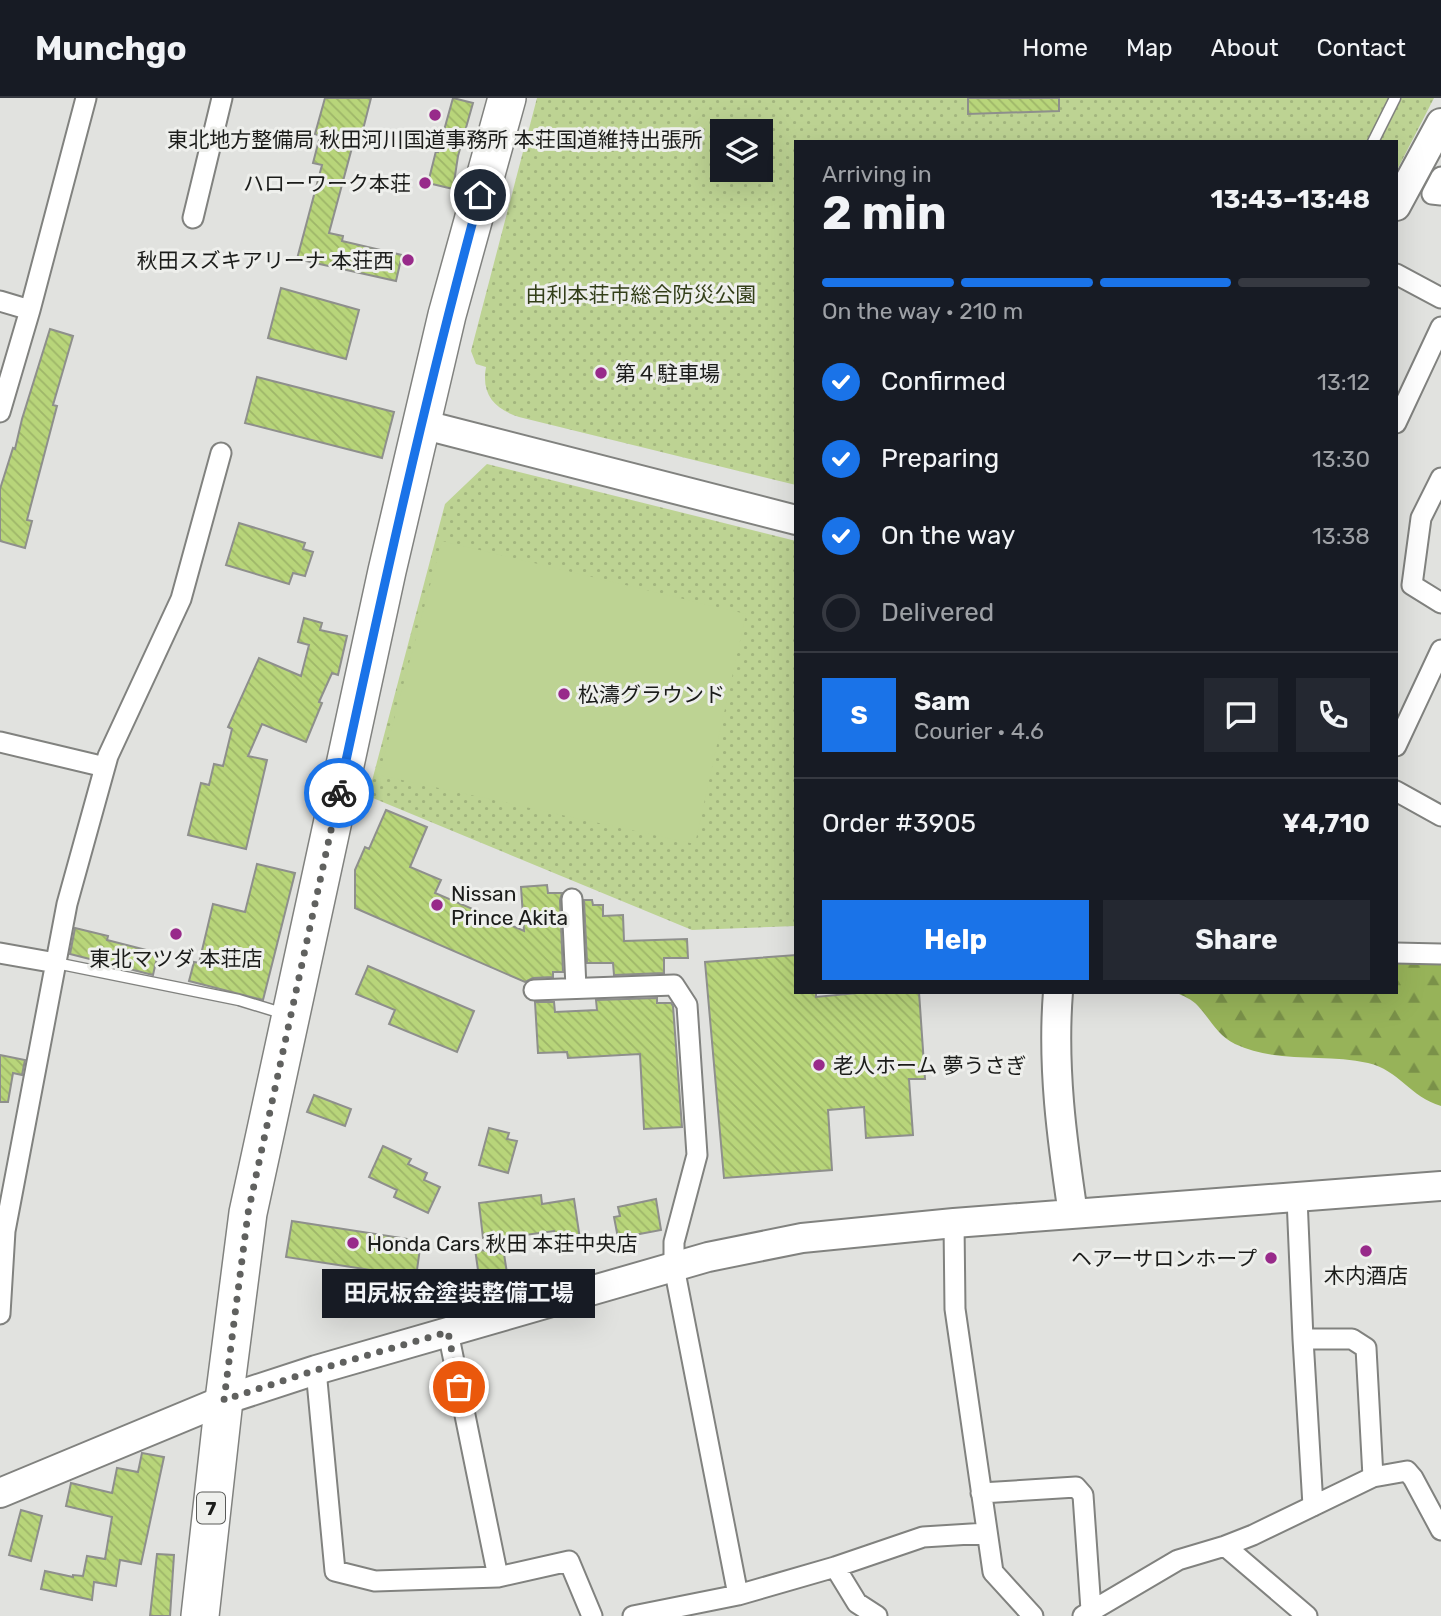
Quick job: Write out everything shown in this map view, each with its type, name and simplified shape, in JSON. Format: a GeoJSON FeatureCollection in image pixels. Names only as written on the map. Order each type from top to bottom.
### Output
{"type":"FeatureCollection","features":[{"type":"Feature","properties":{"kind":"highway","name":"7"},"geometry":{"type":"LineString","coordinates":[[200,1616],[248,1213],[421,424],[447,315],[507,98]]}},
{"type":"Feature","properties":{"kind":"street"},"geometry":{"type":"LineString","coordinates":[[0,412],[86,98]]}},
{"type":"Feature","properties":{"kind":"street"},"geometry":{"type":"LineString","coordinates":[[194,218],[222,98]]}},
{"type":"Feature","properties":{"kind":"street"},"geometry":{"type":"LineString","coordinates":[[1398,202],[1441,123]]}},
{"type":"Feature","properties":{"kind":"street"},"geometry":{"type":"LineString","coordinates":[[1441,177],[1432,194],[1441,195]]}},
{"type":"Feature","properties":{"kind":"street"},"geometry":{"type":"LineString","coordinates":[[1398,275],[1441,298]]}},
{"type":"Feature","properties":{"kind":"street"},"geometry":{"type":"LineString","coordinates":[[0,301],[30,310]]}},
{"type":"Feature","properties":{"kind":"street"},"geometry":{"type":"LineString","coordinates":[[1398,419],[1441,327]]}},
{"type":"Feature","properties":{"kind":"street"},"geometry":{"type":"LineString","coordinates":[[421,424],[794,519]]}},
{"type":"Feature","properties":{"kind":"street"},"geometry":{"type":"LineString","coordinates":[[0,1314],[5,1231],[67,904],[108,756],[181,599],[221,453]]}},
{"type":"Feature","properties":{"kind":"street"},"geometry":{"type":"LineString","coordinates":[[1441,478],[1421,518],[1404,580],[1441,603]]}},
{"type":"Feature","properties":{"kind":"street"},"geometry":{"type":"LineString","coordinates":[[1398,742],[1441,650]]}},
{"type":"Feature","properties":{"kind":"street"},"geometry":{"type":"LineString","coordinates":[[0,742],[105,767]]}},
{"type":"Feature","properties":{"kind":"street"},"geometry":{"type":"LineString","coordinates":[[1398,792],[1441,816]]}},
{"type":"Feature","properties":{"kind":"street"},"geometry":{"type":"LineString","coordinates":[[572,899],[576,988]]}},
{"type":"Feature","properties":{"kind":"street"},"geometry":{"type":"LineString","coordinates":[[0,953],[56,963]]}},
{"type":"Feature","properties":{"kind":"street"},"geometry":{"type":"LineString","coordinates":[[1398,953],[1441,954]]}},
{"type":"Feature","properties":{"kind":"street"},"geometry":{"type":"LineString","coordinates":[[534,990],[674,985],[687,1005],[697,1155],[674,1242],[674,1267],[738,1595]]}},
{"type":"Feature","properties":{"kind":"street"},"geometry":{"type":"LineString","coordinates":[[1058,994],[1054,1038],[1057,1087],[1073,1214]]}},
{"type":"Feature","properties":{"kind":"street"},"geometry":{"type":"LineString","coordinates":[[0,1493],[224,1400],[316,1370],[708,1257],[802,1238],[954,1223],[1441,1186]]}},
{"type":"Feature","properties":{"kind":"street"},"geometry":{"type":"LineString","coordinates":[[1297,1198],[1314,1506]]}},
{"type":"Feature","properties":{"kind":"street"},"geometry":{"type":"LineString","coordinates":[[954,1223],[955,1309],[993,1572],[1033,1616]]}},
{"type":"Feature","properties":{"kind":"street"},"geometry":{"type":"LineString","coordinates":[[448,1332],[498,1577]]}},
{"type":"Feature","properties":{"kind":"street"},"geometry":{"type":"LineString","coordinates":[[1303,1339],[1352,1339],[1366,1348],[1373,1478]]}},
{"type":"Feature","properties":{"kind":"street"},"geometry":{"type":"LineString","coordinates":[[316,1370],[335,1570],[375,1580],[498,1577],[569,1560],[592,1616]]}},
{"type":"Feature","properties":{"kind":"street"},"geometry":{"type":"LineString","coordinates":[[981,1493],[1076,1487],[1083,1494],[1087,1613],[1178,1560],[1225,1546],[1373,1478],[1407,1471],[1441,1530]]}},
{"type":"Feature","properties":{"kind":"street"},"geometry":{"type":"LineString","coordinates":[[633,1616],[738,1595],[835,1567],[923,1537],[987,1534]]}},
{"type":"Feature","properties":{"kind":"street"},"geometry":{"type":"LineString","coordinates":[[1225,1546],[1299,1613]]}},
{"type":"Feature","properties":{"kind":"street"},"geometry":{"type":"LineString","coordinates":[[835,1567],[857,1603],[877,1616]]}},
{"type":"Feature","properties":{"kind":"lane"},"geometry":{"type":"LineString","coordinates":[[1374,140],[1395,98]]}},
{"type":"Feature","properties":{"kind":"lane"},"geometry":{"type":"LineString","coordinates":[[56,963],[239,1000],[291,1016]]}},
{"type":"Feature","properties":{"kind":"green space","name":"由利本荘市総合防災公園"},"geometry":{"type":"Polygon","coordinates":[[[537,98],[1434,98],[1398,168],[1398,140],[794,140],[794,485],[510,414],[491,399],[486,385],[486,367],[476,364],[471,351],[537,98]]]}},
{"type":"Feature","properties":{"kind":"green space"},"geometry":{"type":"Polygon","coordinates":[[[487,464],[794,541],[794,926],[692,930],[368,796],[445,504],[487,464]]]}},
{"type":"Feature","properties":{"kind":"green space","name":"松濤グラウンド"},"geometry":{"type":"Polygon","coordinates":[[[442,541],[746,614],[695,844],[379,775],[442,541]]]}},
{"type":"Feature","properties":{"kind":"green space"},"geometry":{"type":"Polygon","coordinates":[[[1398,960],[1441,963],[1441,1106],[1430,1102],[1379,1066],[1351,1060],[1267,1054],[1235,1044],[1219,1032],[1196,1004],[1179,994],[1398,994],[1398,960]]]}},
{"type":"Feature","properties":{"kind":"building"},"geometry":{"type":"Polygon","coordinates":[[[325,98],[371,98],[359,145],[353,144],[329,233],[343,236],[342,241],[402,255],[396,281],[297,259],[322,165],[313,163],[320,136],[315,134],[325,98]]]}},
{"type":"Feature","properties":{"kind":"building"},"geometry":{"type":"Polygon","coordinates":[[[453,98],[473,103],[458,156],[453,189],[428,183],[453,98]]]}},
{"type":"Feature","properties":{"kind":"building"},"geometry":{"type":"Polygon","coordinates":[[[968,98],[1059,98],[1059,111],[968,114],[968,98]]]}},
{"type":"Feature","properties":{"kind":"building"},"geometry":{"type":"Polygon","coordinates":[[[281,288],[359,310],[346,359],[268,338],[281,288]]]}},
{"type":"Feature","properties":{"kind":"building"},"geometry":{"type":"Polygon","coordinates":[[[50,329],[73,336],[53,405],[57,406],[27,520],[32,521],[25,548],[0,541],[0,489],[13,448],[15,449],[50,329]]]}},
{"type":"Feature","properties":{"kind":"building"},"geometry":{"type":"Polygon","coordinates":[[[257,377],[394,412],[382,458],[245,423],[257,377]]]}},
{"type":"Feature","properties":{"kind":"building"},"geometry":{"type":"Polygon","coordinates":[[[239,523],[305,543],[303,549],[313,552],[305,576],[293,573],[289,584],[226,565],[239,523]]]}},
{"type":"Feature","properties":{"kind":"building"},"geometry":{"type":"Polygon","coordinates":[[[304,618],[322,623],[320,630],[347,636],[338,675],[332,673],[306,742],[262,724],[248,756],[267,760],[246,849],[188,835],[201,783],[209,785],[214,764],[223,766],[232,729],[228,727],[259,658],[301,676],[309,645],[298,642],[304,618]]]}},
{"type":"Feature","properties":{"kind":"building"},"geometry":{"type":"Polygon","coordinates":[[[386,810],[427,827],[410,867],[441,880],[435,893],[524,931],[521,887],[547,885],[548,893],[562,893],[563,972],[553,972],[553,977],[533,978],[525,982],[355,908],[355,870],[365,847],[369,849],[386,810]]]}},
{"type":"Feature","properties":{"kind":"building"},"geometry":{"type":"Polygon","coordinates":[[[257,864],[295,873],[263,1000],[189,981],[194,962],[199,963],[213,904],[245,912],[257,864]]]}},
{"type":"Feature","properties":{"kind":"building"},"geometry":{"type":"Polygon","coordinates":[[[584,900],[592,900],[593,905],[603,905],[603,916],[623,915],[624,941],[687,939],[688,958],[664,958],[664,973],[614,975],[613,963],[587,963],[584,900]]]}},
{"type":"Feature","properties":{"kind":"building"},"geometry":{"type":"Polygon","coordinates":[[[75,928],[108,936],[107,940],[158,953],[153,975],[70,954],[75,928]]]}},
{"type":"Feature","properties":{"kind":"building","name":"老人ホーム 夢うさぎ"},"geometry":{"type":"Polygon","coordinates":[[[794,955],[794,994],[816,994],[816,997],[919,994],[925,1079],[909,1079],[913,1135],[866,1138],[864,1107],[828,1110],[832,1170],[724,1178],[705,962],[794,955]]]}},
{"type":"Feature","properties":{"kind":"building"},"geometry":{"type":"Polygon","coordinates":[[[368,966],[474,1011],[457,1052],[389,1024],[395,1010],[356,994],[368,966]]]}},
{"type":"Feature","properties":{"kind":"building"},"geometry":{"type":"Polygon","coordinates":[[[657,998],[657,1003],[671,1003],[673,1006],[682,1127],[644,1129],[640,1054],[568,1058],[567,1052],[538,1053],[535,1002],[554,1002],[555,1012],[597,1010],[596,1000],[657,998]]]}},
{"type":"Feature","properties":{"kind":"building"},"geometry":{"type":"Polygon","coordinates":[[[0,1055],[25,1060],[22,1075],[13,1073],[8,1102],[0,1102],[0,1055]]]}},
{"type":"Feature","properties":{"kind":"building"},"geometry":{"type":"Polygon","coordinates":[[[314,1095],[351,1109],[345,1126],[307,1112],[314,1095]]]}},
{"type":"Feature","properties":{"kind":"building"},"geometry":{"type":"Polygon","coordinates":[[[489,1128],[509,1133],[507,1139],[517,1141],[508,1173],[479,1165],[489,1128]]]}},
{"type":"Feature","properties":{"kind":"building"},"geometry":{"type":"Polygon","coordinates":[[[383,1146],[411,1159],[408,1164],[427,1173],[424,1180],[440,1187],[428,1213],[394,1197],[397,1190],[369,1177],[383,1146]]]}},
{"type":"Feature","properties":{"kind":"building"},"geometry":{"type":"Polygon","coordinates":[[[541,1195],[542,1204],[574,1199],[581,1246],[557,1250],[554,1231],[502,1238],[504,1248],[483,1238],[479,1203],[541,1195]]]}},
{"type":"Feature","properties":{"kind":"building"},"geometry":{"type":"Polygon","coordinates":[[[656,1199],[661,1230],[618,1238],[614,1217],[620,1216],[618,1207],[656,1199]]]}},
{"type":"Feature","properties":{"kind":"building"},"geometry":{"type":"Polygon","coordinates":[[[292,1221],[421,1241],[416,1277],[286,1257],[292,1221]]]}},
{"type":"Feature","properties":{"kind":"building"},"geometry":{"type":"Polygon","coordinates":[[[475,1249],[504,1254],[507,1273],[479,1277],[475,1249]]]}},
{"type":"Feature","properties":{"kind":"building"},"geometry":{"type":"Polygon","coordinates":[[[142,1453],[164,1457],[141,1564],[120,1560],[116,1586],[94,1582],[92,1600],[41,1589],[45,1571],[73,1577],[83,1576],[87,1556],[105,1559],[112,1517],[66,1506],[71,1483],[112,1493],[117,1468],[138,1472],[142,1453]]]}},
{"type":"Feature","properties":{"kind":"building"},"geometry":{"type":"Polygon","coordinates":[[[21,1510],[42,1516],[31,1561],[9,1555],[21,1510]]]}},
{"type":"Feature","properties":{"kind":"building"},"geometry":{"type":"Polygon","coordinates":[[[157,1554],[174,1555],[170,1616],[150,1616],[157,1554]]]}},
{"type":"Feature","properties":{"kind":"way so far"},"geometry":{"type":"LineString","coordinates":[[339,793],[248,1213],[224,1400],[448,1332],[459,1387]]}},
{"type":"Feature","properties":{"kind":"place","name":"東北地方整備局 秋田河川国道事務所 本荘国道維持出張所"},"geometry":{"type":"Point","coordinates":[435,115]}},
{"type":"Feature","properties":{"kind":"place","name":"ハローワーク本荘"},"geometry":{"type":"Point","coordinates":[425,183]}},
{"type":"Feature","properties":{"kind":"place","name":"秋田スズキアリーナ 本荘西"},"geometry":{"type":"Point","coordinates":[408,260]}},
{"type":"Feature","properties":{"kind":"place","name":"第４駐車場"},"geometry":{"type":"Point","coordinates":[601,373]}},
{"type":"Feature","properties":{"kind":"place","name":"松濤グラウンド"},"geometry":{"type":"Point","coordinates":[564,694]}},
{"type":"Feature","properties":{"kind":"place","name":"Nissan Prince Akita"},"geometry":{"type":"Point","coordinates":[437,905]}},
{"type":"Feature","properties":{"kind":"place","name":"東北マツダ 本荘店"},"geometry":{"type":"Point","coordinates":[176,934]}},
{"type":"Feature","properties":{"kind":"place","name":"老人ホーム 夢うさぎ"},"geometry":{"type":"Point","coordinates":[819,1065]}},
{"type":"Feature","properties":{"kind":"place","name":"Honda Cars 秋田 本荘中央店"},"geometry":{"type":"Point","coordinates":[353,1243]}},
{"type":"Feature","properties":{"kind":"place","name":"木内酒店"},"geometry":{"type":"Point","coordinates":[1366,1251]}},
{"type":"Feature","properties":{"kind":"place","name":"ヘアーサロンホープ"},"geometry":{"type":"Point","coordinates":[1271,1258]}},
{"type":"Feature","properties":{"kind":"place","name":"田尻板金塗装整備工場"},"geometry":{"type":"Point","coordinates":[459,1387]}},
{"type":"Feature","properties":{"kind":"route"},"geometry":{"type":"LineString","coordinates":[[339,793],[387,571],[447,315],[480,195]]}}]}
